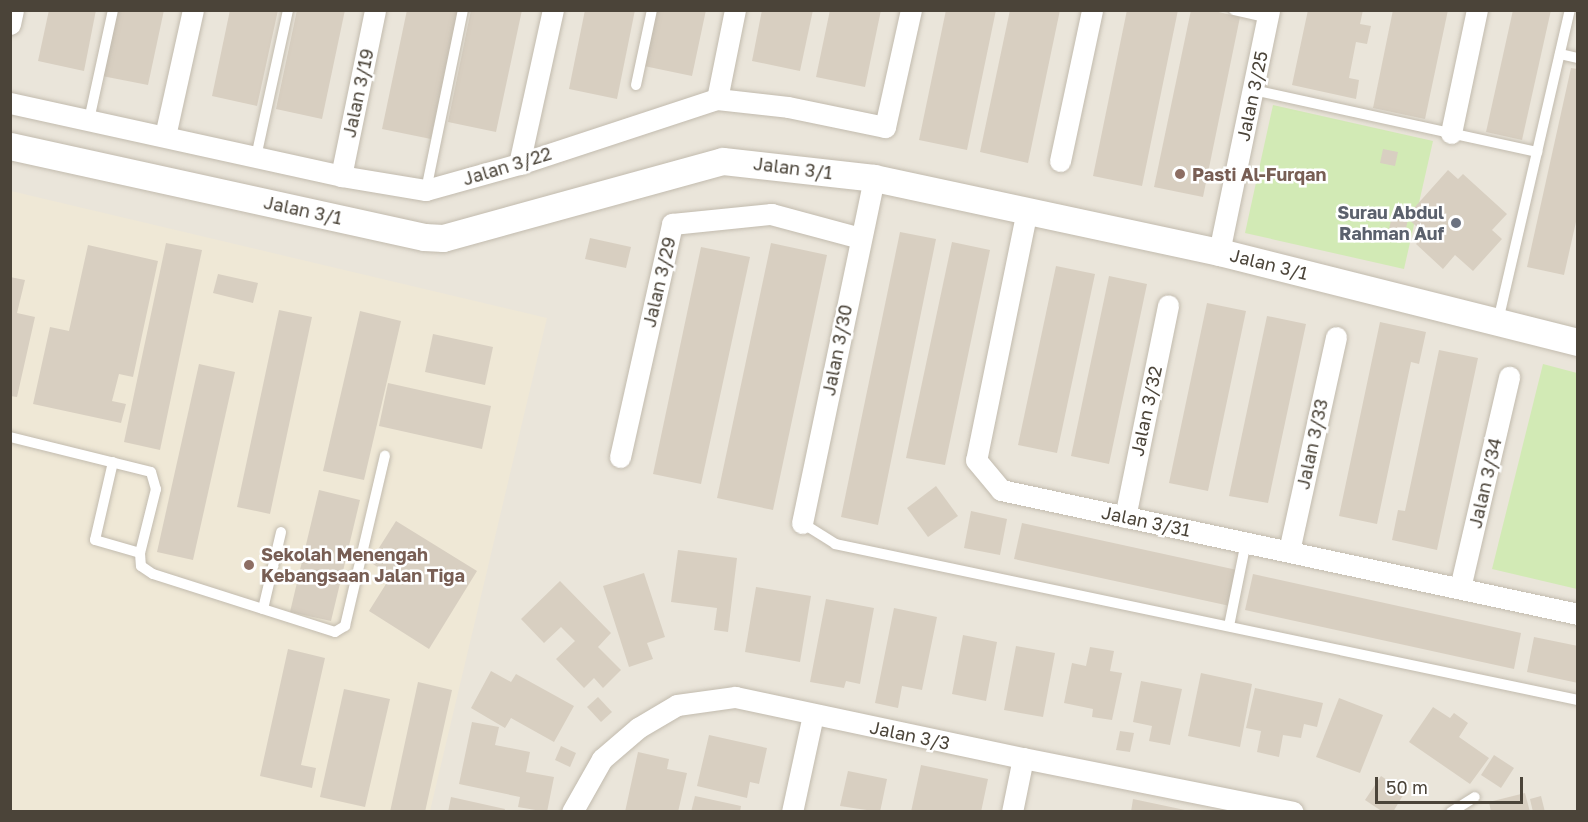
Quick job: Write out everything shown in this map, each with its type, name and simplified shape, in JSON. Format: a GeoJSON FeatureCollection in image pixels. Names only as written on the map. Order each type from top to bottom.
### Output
{"type":"FeatureCollection","features":[{"type":"Feature","properties":{"kind":"street"},"geometry":{"type":"LineString","coordinates":[[10,24],[13,10]]}},
{"type":"Feature","properties":{"kind":"street"},"geometry":{"type":"LineString","coordinates":[[165,136],[193,10]]}},
{"type":"Feature","properties":{"kind":"street","name":"Jalan 3/19"},"geometry":{"type":"LineString","coordinates":[[341,176],[375,10]]}},
{"type":"Feature","properties":{"kind":"street"},"geometry":{"type":"LineString","coordinates":[[519,164],[553,10]]}},
{"type":"Feature","properties":{"kind":"street"},"geometry":{"type":"LineString","coordinates":[[717,99],[735,10]]}},
{"type":"Feature","properties":{"kind":"street","name":"Jalan 3/22"},"geometry":{"type":"LineString","coordinates":[[10,103],[341,176],[426,190],[519,164],[717,99],[788,106],[885,127],[911,10]]}},
{"type":"Feature","properties":{"kind":"street"},"geometry":{"type":"LineString","coordinates":[[1060,161],[1092,10]]}},
{"type":"Feature","properties":{"kind":"street"},"geometry":{"type":"LineString","coordinates":[[1451,133],[1477,10]]}},
{"type":"Feature","properties":{"kind":"street","name":"Jalan 3/25"},"geometry":{"type":"LineString","coordinates":[[1219,252],[1269,14]]}},
{"type":"Feature","properties":{"kind":"street","name":"Jalan 3/1"},"geometry":{"type":"LineString","coordinates":[[10,146],[424,237],[443,238],[723,161],[874,178],[1219,252],[1578,342]]}},
{"type":"Feature","properties":{"kind":"street","name":"Jalan 3/30"},"geometry":{"type":"LineString","coordinates":[[802,523],[874,178]]}},
{"type":"Feature","properties":{"kind":"street","name":"Jalan 3/31"},"geometry":{"type":"LineString","coordinates":[[1027,210],[976,460],[1001,490],[1578,614]]}},
{"type":"Feature","properties":{"kind":"street","name":"Jalan 3/29"},"geometry":{"type":"LineString","coordinates":[[620,457],[672,224],[771,214],[860,238]]}},
{"type":"Feature","properties":{"kind":"street","name":"Jalan 3/32"},"geometry":{"type":"LineString","coordinates":[[1125,517],[1168,304]]}},
{"type":"Feature","properties":{"kind":"street","name":"Jalan 3/33"},"geometry":{"type":"LineString","coordinates":[[1289,551],[1336,337]]}},
{"type":"Feature","properties":{"kind":"street","name":"Jalan 3/34"},"geometry":{"type":"LineString","coordinates":[[1460,588],[1509,377]]}},
{"type":"Feature","properties":{"kind":"street","name":"Jalan 3/3"},"geometry":{"type":"LineString","coordinates":[[572,812],[602,759],[638,728],[677,705],[735,697],[1235,806],[1293,812]]}},
{"type":"Feature","properties":{"kind":"street"},"geometry":{"type":"LineString","coordinates":[[792,812],[813,715]]}},
{"type":"Feature","properties":{"kind":"street"},"geometry":{"type":"LineString","coordinates":[[1012,812],[1023,758]]}},
{"type":"Feature","properties":{"kind":"lane"},"geometry":{"type":"LineString","coordinates":[[89,120],[113,10]]}},
{"type":"Feature","properties":{"kind":"lane"},"geometry":{"type":"LineString","coordinates":[[256,157],[288,10]]}},
{"type":"Feature","properties":{"kind":"lane"},"geometry":{"type":"LineString","coordinates":[[426,190],[463,10]]}},
{"type":"Feature","properties":{"kind":"lane"},"geometry":{"type":"LineString","coordinates":[[636,85],[652,10]]}},
{"type":"Feature","properties":{"kind":"lane"},"geometry":{"type":"LineString","coordinates":[[1234,10],[1269,14]]}},
{"type":"Feature","properties":{"kind":"lane"},"geometry":{"type":"LineString","coordinates":[[1498,322],[1570,10]]}},
{"type":"Feature","properties":{"kind":"lane"},"geometry":{"type":"LineString","coordinates":[[1560,54],[1578,58]]}},
{"type":"Feature","properties":{"kind":"lane"},"geometry":{"type":"LineString","coordinates":[[1253,90],[1538,152]]}},
{"type":"Feature","properties":{"kind":"lane"},"geometry":{"type":"LineString","coordinates":[[10,437],[151,472],[156,489],[140,553],[141,566],[153,574],[335,632],[345,626],[385,456]]}},
{"type":"Feature","properties":{"kind":"lane"},"geometry":{"type":"LineString","coordinates":[[113,462],[95,540],[140,553]]}},
{"type":"Feature","properties":{"kind":"lane"},"geometry":{"type":"LineString","coordinates":[[802,523],[835,544],[1578,700]]}},
{"type":"Feature","properties":{"kind":"lane"},"geometry":{"type":"LineString","coordinates":[[262,609],[281,532]]}},
{"type":"Feature","properties":{"kind":"lane"},"geometry":{"type":"LineString","coordinates":[[1229,626],[1246,542]]}},
{"type":"Feature","properties":{"kind":"lane"},"geometry":{"type":"LineString","coordinates":[[1451,812],[1475,797]]}},
{"type":"Feature","properties":{"kind":"shaded area"},"geometry":{"type":"Polygon","coordinates":[[[11,11],[1577,11],[1577,811],[11,811],[11,11]]]}},
{"type":"Feature","properties":{"kind":"shaded area","name":"Sekolah Menengah Kebangsaan Jalan Tiga"},"geometry":{"type":"Polygon","coordinates":[[[11,191],[547,318],[430,811],[11,812],[11,191]]]}},
{"type":"Feature","properties":{"kind":"green space"},"geometry":{"type":"Polygon","coordinates":[[[1273,105],[1433,141],[1404,269],[1245,233],[1273,105]]]}},
{"type":"Feature","properties":{"kind":"green space"},"geometry":{"type":"Polygon","coordinates":[[[1543,364],[1577,373],[1577,589],[1492,569],[1543,364]]]}},
{"type":"Feature","properties":{"kind":"building"},"geometry":{"type":"Polygon","coordinates":[[[49,10],[96,10],[84,71],[38,61],[49,10]]]}},
{"type":"Feature","properties":{"kind":"building"},"geometry":{"type":"Polygon","coordinates":[[[116,10],[164,10],[148,85],[102,76],[116,10]]]}},
{"type":"Feature","properties":{"kind":"building"},"geometry":{"type":"Polygon","coordinates":[[[230,10],[278,10],[257,106],[212,96],[230,10]]]}},
{"type":"Feature","properties":{"kind":"building"},"geometry":{"type":"Polygon","coordinates":[[[297,10],[345,10],[322,119],[276,109],[297,10]]]}},
{"type":"Feature","properties":{"kind":"building"},"geometry":{"type":"Polygon","coordinates":[[[407,10],[458,10],[431,139],[382,129],[407,10]]]}},
{"type":"Feature","properties":{"kind":"building"},"geometry":{"type":"Polygon","coordinates":[[[471,10],[522,10],[496,132],[448,122],[471,10]]]}},
{"type":"Feature","properties":{"kind":"building"},"geometry":{"type":"Polygon","coordinates":[[[585,10],[635,10],[617,99],[569,89],[585,10]]]}},
{"type":"Feature","properties":{"kind":"building"},"geometry":{"type":"Polygon","coordinates":[[[655,10],[706,10],[692,76],[644,66],[655,10]]]}},
{"type":"Feature","properties":{"kind":"building"},"geometry":{"type":"Polygon","coordinates":[[[762,10],[813,10],[800,71],[752,61],[762,10]]]}},
{"type":"Feature","properties":{"kind":"building"},"geometry":{"type":"Polygon","coordinates":[[[830,10],[881,10],[865,87],[816,77],[830,10]]]}},
{"type":"Feature","properties":{"kind":"building"},"geometry":{"type":"Polygon","coordinates":[[[946,10],[996,10],[967,150],[919,140],[946,10]]]}},
{"type":"Feature","properties":{"kind":"building"},"geometry":{"type":"Polygon","coordinates":[[[1010,10],[1060,10],[1028,163],[980,152],[1010,10]]]}},
{"type":"Feature","properties":{"kind":"building"},"geometry":{"type":"Polygon","coordinates":[[[1127,10],[1178,10],[1142,186],[1093,176],[1127,10]]]}},
{"type":"Feature","properties":{"kind":"building"},"geometry":{"type":"Polygon","coordinates":[[[1191,10],[1210,10],[1240,17],[1203,197],[1154,187],[1191,10]]]}},
{"type":"Feature","properties":{"kind":"building"},"geometry":{"type":"Polygon","coordinates":[[[1308,10],[1363,10],[1360,24],[1371,26],[1367,44],[1356,42],[1349,78],[1359,80],[1356,99],[1292,85],[1308,10]]]}},
{"type":"Feature","properties":{"kind":"building"},"geometry":{"type":"Polygon","coordinates":[[[1393,10],[1448,10],[1425,119],[1373,108],[1393,10]]]}},
{"type":"Feature","properties":{"kind":"building"},"geometry":{"type":"Polygon","coordinates":[[[1513,10],[1551,10],[1522,140],[1486,132],[1513,10]]]}},
{"type":"Feature","properties":{"kind":"building"},"geometry":{"type":"Polygon","coordinates":[[[1571,68],[1578,69],[1578,213],[1564,275],[1527,267],[1571,68]]]}},
{"type":"Feature","properties":{"kind":"building"},"geometry":{"type":"Polygon","coordinates":[[[1383,149],[1398,152],[1395,166],[1380,163],[1383,149]]]}},
{"type":"Feature","properties":{"kind":"building","name":"Surau Abdul Rahman Auf"},"geometry":{"type":"Polygon","coordinates":[[[1448,170],[1458,179],[1463,174],[1507,214],[1492,230],[1502,239],[1473,271],[1455,255],[1443,269],[1416,244],[1425,234],[1406,217],[1448,170]]]}},
{"type":"Feature","properties":{"kind":"building"},"geometry":{"type":"Polygon","coordinates":[[[1392,216],[1408,219],[1405,233],[1389,229],[1392,216]]]}},
{"type":"Feature","properties":{"kind":"building"},"geometry":{"type":"Polygon","coordinates":[[[900,232],[936,239],[878,525],[841,517],[900,232]]]}},
{"type":"Feature","properties":{"kind":"building"},"geometry":{"type":"Polygon","coordinates":[[[590,238],[631,247],[626,268],[585,259],[590,238]]]}},
{"type":"Feature","properties":{"kind":"building"},"geometry":{"type":"Polygon","coordinates":[[[952,242],[990,250],[945,465],[906,458],[952,242]]]}},
{"type":"Feature","properties":{"kind":"building"},"geometry":{"type":"Polygon","coordinates":[[[166,243],[202,250],[160,450],[124,442],[166,243]]]}},
{"type":"Feature","properties":{"kind":"building"},"geometry":{"type":"Polygon","coordinates":[[[771,243],[827,255],[773,510],[717,498],[771,243]]]}},
{"type":"Feature","properties":{"kind":"building"},"geometry":{"type":"Polygon","coordinates":[[[88,245],[158,261],[133,377],[119,374],[112,401],[126,404],[121,423],[33,404],[50,327],[69,331],[88,245]]]}},
{"type":"Feature","properties":{"kind":"building"},"geometry":{"type":"Polygon","coordinates":[[[701,247],[750,257],[701,484],[653,474],[701,247]]]}},
{"type":"Feature","properties":{"kind":"building"},"geometry":{"type":"Polygon","coordinates":[[[1056,266],[1095,274],[1057,453],[1018,445],[1056,266]]]}},
{"type":"Feature","properties":{"kind":"building"},"geometry":{"type":"Polygon","coordinates":[[[218,274],[258,283],[253,303],[213,293],[218,274]]]}},
{"type":"Feature","properties":{"kind":"building"},"geometry":{"type":"Polygon","coordinates":[[[1109,276],[1147,284],[1109,464],[1071,456],[1109,276]]]}},
{"type":"Feature","properties":{"kind":"building"},"geometry":{"type":"Polygon","coordinates":[[[10,277],[25,280],[17,313],[35,317],[17,397],[10,396],[10,277]]]}},
{"type":"Feature","properties":{"kind":"building"},"geometry":{"type":"Polygon","coordinates":[[[1207,303],[1246,311],[1208,491],[1169,483],[1207,303]]]}},
{"type":"Feature","properties":{"kind":"building"},"geometry":{"type":"Polygon","coordinates":[[[279,310],[312,317],[270,514],[237,507],[279,310]]]}},
{"type":"Feature","properties":{"kind":"building"},"geometry":{"type":"Polygon","coordinates":[[[360,311],[401,321],[364,480],[323,471],[360,311]]]}},
{"type":"Feature","properties":{"kind":"building"},"geometry":{"type":"Polygon","coordinates":[[[1267,316],[1306,324],[1268,503],[1229,496],[1267,316]]]}},
{"type":"Feature","properties":{"kind":"building"},"geometry":{"type":"Polygon","coordinates":[[[1380,322],[1426,332],[1419,364],[1411,362],[1377,524],[1339,516],[1380,322]]]}},
{"type":"Feature","properties":{"kind":"building"},"geometry":{"type":"Polygon","coordinates":[[[433,334],[493,347],[485,385],[425,372],[433,334]]]}},
{"type":"Feature","properties":{"kind":"building"},"geometry":{"type":"Polygon","coordinates":[[[1439,350],[1478,358],[1437,550],[1392,540],[1398,510],[1405,511],[1439,350]]]}},
{"type":"Feature","properties":{"kind":"building"},"geometry":{"type":"Polygon","coordinates":[[[199,364],[235,372],[193,560],[157,552],[199,364]]]}},
{"type":"Feature","properties":{"kind":"building"},"geometry":{"type":"Polygon","coordinates":[[[388,383],[491,406],[482,449],[379,426],[388,383]]]}},
{"type":"Feature","properties":{"kind":"building"},"geometry":{"type":"Polygon","coordinates":[[[936,486],[958,516],[928,537],[907,508],[936,486]]]}},
{"type":"Feature","properties":{"kind":"building"},"geometry":{"type":"Polygon","coordinates":[[[319,490],[360,500],[331,621],[290,612],[319,490]]]}},
{"type":"Feature","properties":{"kind":"building"},"geometry":{"type":"Polygon","coordinates":[[[971,511],[1007,519],[1000,555],[964,548],[971,511]]]}},
{"type":"Feature","properties":{"kind":"building"},"geometry":{"type":"Polygon","coordinates":[[[396,521],[477,571],[429,649],[369,611],[391,576],[370,562],[396,521]]]}},
{"type":"Feature","properties":{"kind":"building"},"geometry":{"type":"Polygon","coordinates":[[[1022,523],[1237,570],[1230,606],[1014,559],[1022,523]]]}},
{"type":"Feature","properties":{"kind":"building"},"geometry":{"type":"Polygon","coordinates":[[[678,550],[737,558],[728,632],[714,630],[717,608],[671,602],[678,550]]]}},
{"type":"Feature","properties":{"kind":"building"},"geometry":{"type":"Polygon","coordinates":[[[644,573],[665,637],[647,643],[653,659],[629,667],[603,586],[644,573]]]}},
{"type":"Feature","properties":{"kind":"building"},"geometry":{"type":"Polygon","coordinates":[[[1253,574],[1521,633],[1514,669],[1245,610],[1253,574]]]}},
{"type":"Feature","properties":{"kind":"building"},"geometry":{"type":"Polygon","coordinates":[[[560,581],[611,633],[598,647],[621,670],[603,688],[594,678],[584,688],[556,659],[575,641],[561,627],[544,643],[521,619],[560,581]]]}},
{"type":"Feature","properties":{"kind":"building"},"geometry":{"type":"Polygon","coordinates":[[[756,587],[811,596],[800,662],[745,652],[756,587]]]}},
{"type":"Feature","properties":{"kind":"building"},"geometry":{"type":"Polygon","coordinates":[[[826,599],[874,608],[860,684],[846,681],[844,688],[810,682],[826,599]]]}},
{"type":"Feature","properties":{"kind":"building"},"geometry":{"type":"Polygon","coordinates":[[[894,608],[937,617],[922,690],[902,686],[898,708],[875,703],[894,608]]]}},
{"type":"Feature","properties":{"kind":"building"},"geometry":{"type":"Polygon","coordinates":[[[963,635],[997,642],[986,701],[952,694],[963,635]]]}},
{"type":"Feature","properties":{"kind":"building"},"geometry":{"type":"Polygon","coordinates":[[[1534,637],[1578,646],[1578,683],[1527,672],[1534,637]]]}},
{"type":"Feature","properties":{"kind":"building"},"geometry":{"type":"Polygon","coordinates":[[[1016,646],[1055,653],[1043,717],[1004,710],[1016,646]]]}},
{"type":"Feature","properties":{"kind":"building"},"geometry":{"type":"Polygon","coordinates":[[[1090,647],[1114,651],[1110,671],[1122,673],[1112,720],[1092,717],[1093,709],[1064,703],[1072,663],[1086,666],[1090,647]]]}},
{"type":"Feature","properties":{"kind":"building"},"geometry":{"type":"Polygon","coordinates":[[[288,649],[325,658],[301,765],[316,768],[312,788],[260,776],[288,649]]]}},
{"type":"Feature","properties":{"kind":"building"},"geometry":{"type":"Polygon","coordinates":[[[491,671],[511,682],[516,674],[574,706],[554,742],[511,718],[505,728],[471,708],[491,671]]]}},
{"type":"Feature","properties":{"kind":"building"},"geometry":{"type":"Polygon","coordinates":[[[1201,673],[1252,684],[1240,747],[1188,736],[1201,673]]]}},
{"type":"Feature","properties":{"kind":"building"},"geometry":{"type":"Polygon","coordinates":[[[1141,681],[1182,689],[1170,745],[1149,741],[1152,726],[1133,722],[1141,681]]]}},
{"type":"Feature","properties":{"kind":"building"},"geometry":{"type":"Polygon","coordinates":[[[418,682],[452,690],[425,812],[390,812],[418,682]]]}},
{"type":"Feature","properties":{"kind":"building"},"geometry":{"type":"Polygon","coordinates":[[[1255,688],[1323,703],[1317,727],[1304,724],[1301,738],[1283,735],[1279,757],[1257,752],[1261,731],[1246,728],[1255,688]]]}},
{"type":"Feature","properties":{"kind":"building"},"geometry":{"type":"Polygon","coordinates":[[[344,689],[390,699],[365,807],[320,797],[344,689]]]}},
{"type":"Feature","properties":{"kind":"building"},"geometry":{"type":"Polygon","coordinates":[[[598,697],[612,712],[601,722],[587,707],[598,697]]]}},
{"type":"Feature","properties":{"kind":"building"},"geometry":{"type":"Polygon","coordinates":[[[1339,698],[1383,715],[1360,773],[1316,757],[1339,698]]]}},
{"type":"Feature","properties":{"kind":"building"},"geometry":{"type":"Polygon","coordinates":[[[1433,707],[1450,718],[1454,713],[1468,723],[1459,737],[1489,758],[1470,784],[1409,742],[1433,707]]]}},
{"type":"Feature","properties":{"kind":"building"},"geometry":{"type":"Polygon","coordinates":[[[472,722],[499,727],[495,745],[530,752],[526,772],[554,777],[547,812],[518,807],[520,797],[459,784],[472,722]]]}},
{"type":"Feature","properties":{"kind":"building"},"geometry":{"type":"Polygon","coordinates":[[[1120,731],[1134,733],[1130,752],[1116,750],[1120,731]]]}},
{"type":"Feature","properties":{"kind":"building"},"geometry":{"type":"Polygon","coordinates":[[[709,735],[767,748],[759,784],[750,782],[747,798],[697,786],[709,735]]]}},
{"type":"Feature","properties":{"kind":"building"},"geometry":{"type":"Polygon","coordinates":[[[561,746],[576,753],[570,767],[555,760],[561,746]]]}},
{"type":"Feature","properties":{"kind":"building"},"geometry":{"type":"Polygon","coordinates":[[[638,752],[669,759],[667,769],[687,773],[678,812],[625,812],[638,752]]]}},
{"type":"Feature","properties":{"kind":"building"},"geometry":{"type":"Polygon","coordinates":[[[1494,755],[1514,768],[1501,788],[1481,775],[1494,755]]]}},
{"type":"Feature","properties":{"kind":"building"},"geometry":{"type":"Polygon","coordinates":[[[921,765],[988,779],[981,812],[911,812],[921,765]]]}},
{"type":"Feature","properties":{"kind":"building"},"geometry":{"type":"Polygon","coordinates":[[[848,771],[887,779],[880,812],[840,806],[848,771]]]}},
{"type":"Feature","properties":{"kind":"building"},"geometry":{"type":"Polygon","coordinates":[[[1381,776],[1405,792],[1393,812],[1383,812],[1365,800],[1381,776]]]}},
{"type":"Feature","properties":{"kind":"building"},"geometry":{"type":"Polygon","coordinates":[[[1525,793],[1530,812],[1491,812],[1489,802],[1525,793]]]}},
{"type":"Feature","properties":{"kind":"building"},"geometry":{"type":"Polygon","coordinates":[[[695,796],[741,806],[740,812],[691,812],[695,796]]]}},
{"type":"Feature","properties":{"kind":"building"},"geometry":{"type":"Polygon","coordinates":[[[1541,796],[1545,812],[1533,812],[1530,799],[1541,796]]]}},
{"type":"Feature","properties":{"kind":"building"},"geometry":{"type":"Polygon","coordinates":[[[451,797],[505,809],[504,812],[448,812],[451,797]]]}},
{"type":"Feature","properties":{"kind":"building"},"geometry":{"type":"Polygon","coordinates":[[[1133,799],[1185,810],[1185,812],[1131,812],[1133,799]]]}},
{"type":"Feature","properties":{"kind":"place","name":"Pasti Al-Furqan"},"geometry":{"type":"Point","coordinates":[1180,174]}},
{"type":"Feature","properties":{"kind":"place","name":"Surau Abdul Rahman Auf"},"geometry":{"type":"Point","coordinates":[1456,223]}},
{"type":"Feature","properties":{"kind":"place","name":"Sekolah Menengah Kebangsaan Jalan Tiga"},"geometry":{"type":"Point","coordinates":[249,565]}}]}
